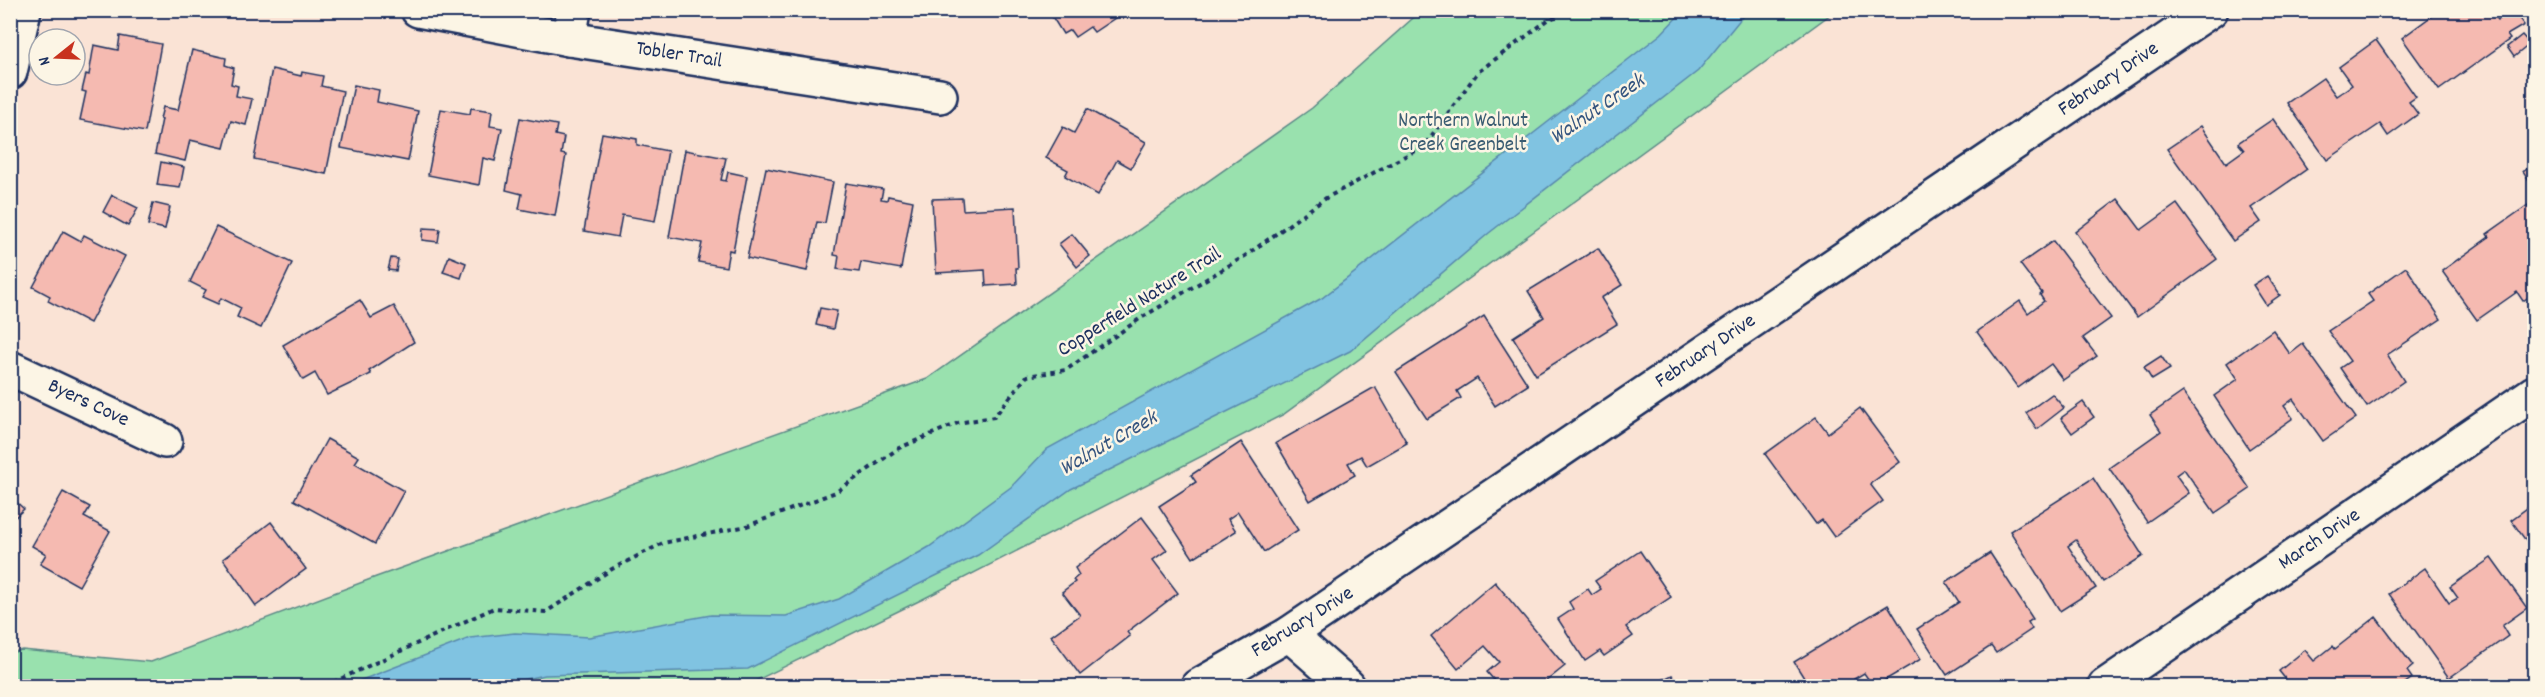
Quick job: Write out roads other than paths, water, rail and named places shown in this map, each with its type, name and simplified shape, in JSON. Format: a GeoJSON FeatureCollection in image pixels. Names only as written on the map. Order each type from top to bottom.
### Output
{"type":"FeatureCollection","features":[{"type":"Feature","properties":{"kind":"street"},"geometry":{"type":"LineString","coordinates":[[10,72],[24,10]]}},
{"type":"Feature","properties":{"kind":"street","name":"Tobler Trail"},"geometry":{"type":"LineString","coordinates":[[418,10],[572,25],[940,96]]}},
{"type":"Feature","properties":{"kind":"street","name":"February Drive"},"geometry":{"type":"LineString","coordinates":[[1198,687],[1289,634],[2211,10]]}},
{"type":"Feature","properties":{"kind":"street","name":"Byers Cove"},"geometry":{"type":"LineString","coordinates":[[10,368],[165,441]]}},
{"type":"Feature","properties":{"kind":"street","name":"March Drive"},"geometry":{"type":"LineString","coordinates":[[2105,687],[2535,393]]}},
{"type":"Feature","properties":{"kind":"street"},"geometry":{"type":"LineString","coordinates":[[1289,634],[1348,687]]}},
{"type":"Feature","properties":{"kind":"water","name":"Walnut Creek"},"geometry":{"type":"Polygon","coordinates":[[[1684,10],[1747,11],[1698,71],[1489,233],[1350,351],[1071,489],[978,555],[748,669],[545,675],[493,686],[346,686],[470,638],[515,633],[589,637],[711,615],[786,616],[839,599],[929,547],[1011,487],[1047,449],[1322,298],[1661,34],[1684,10]]]}},
{"type":"Feature","properties":{"kind":"park label","name":"Northern Walnut Creek Greenbelt"},"geometry":{"type":"Point","coordinates":[1463,134]}}]}
